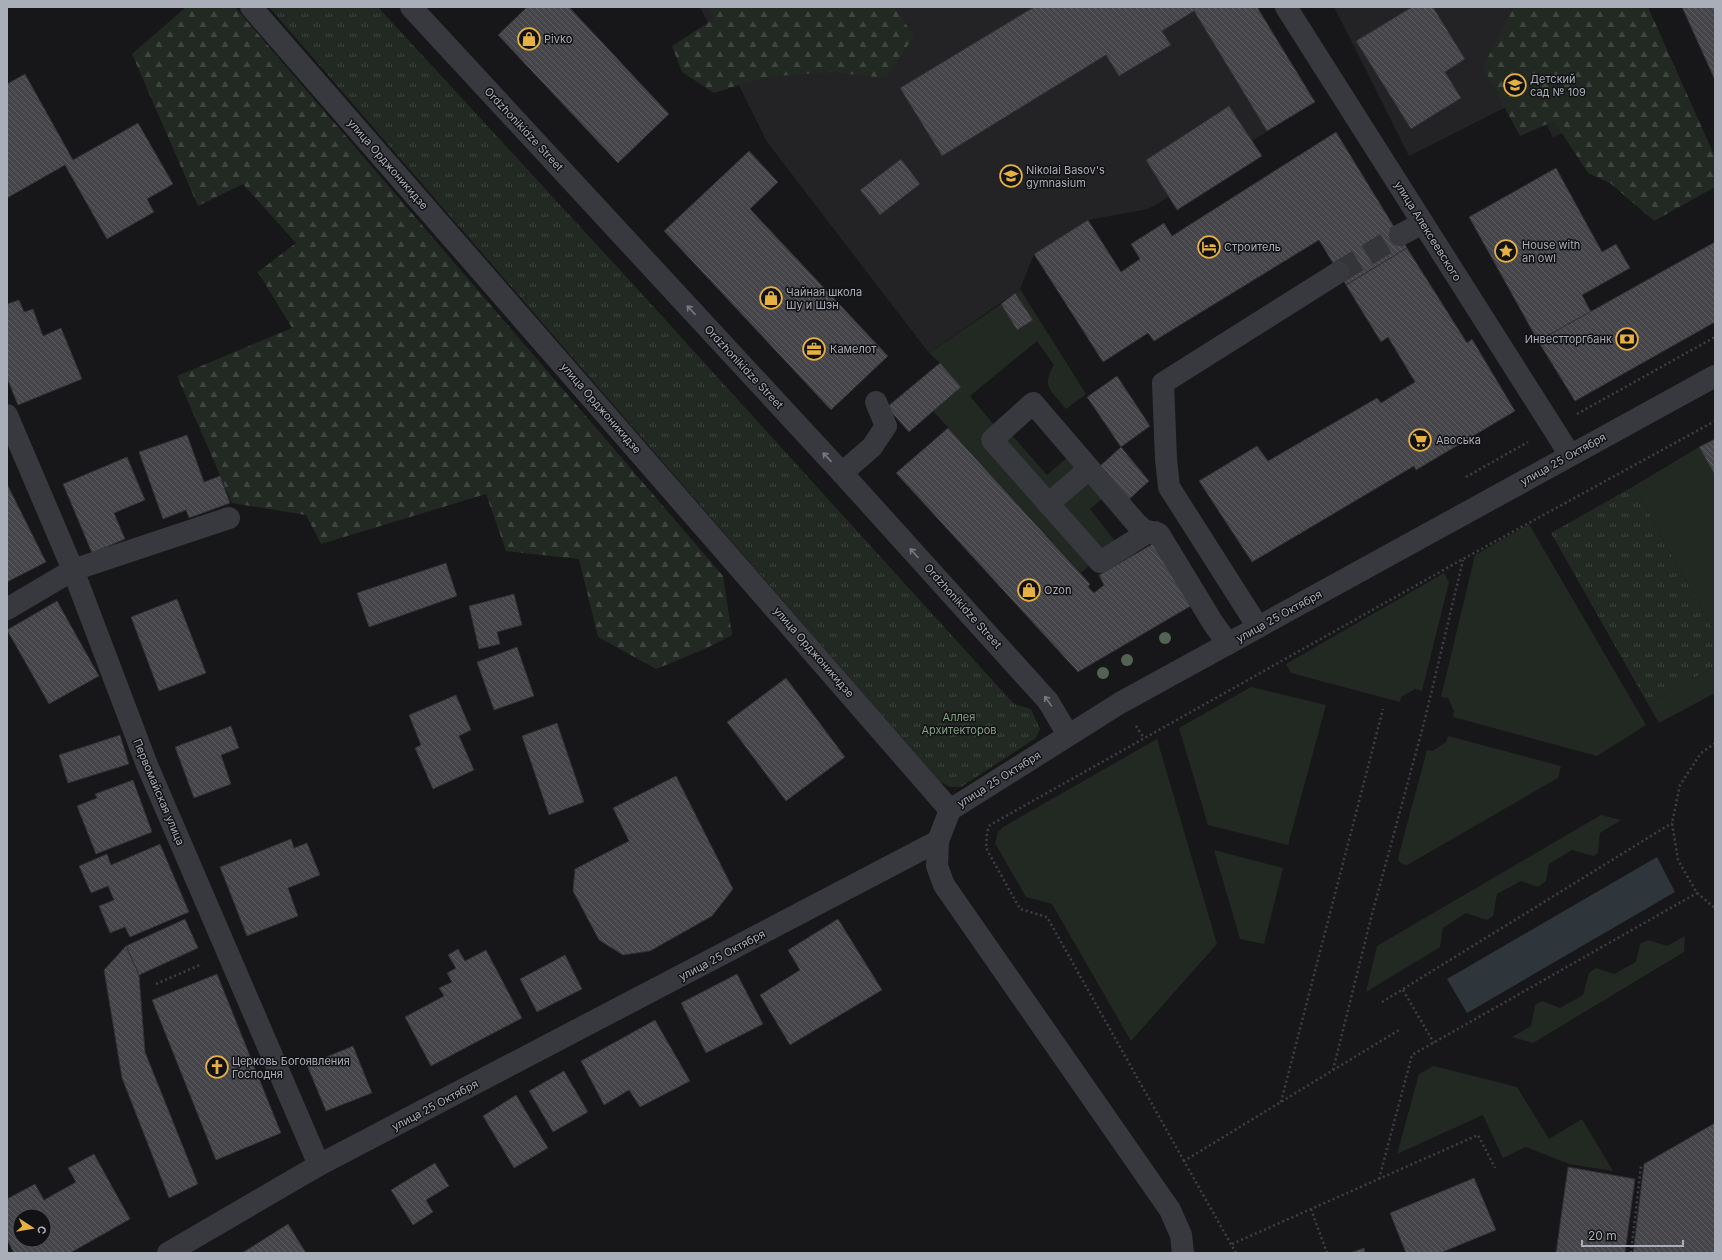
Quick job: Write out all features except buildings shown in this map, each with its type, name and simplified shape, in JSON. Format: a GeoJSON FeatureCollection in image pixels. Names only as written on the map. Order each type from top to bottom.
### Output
{"type":"FeatureCollection","features":[{"type":"Feature","properties":{"kind":"street","name":"улица Орджоникидзе"},"geometry":{"type":"LineString","coordinates":[[251,7],[950,810]]}},
{"type":"Feature","properties":{"kind":"street","name":"Ordzhonikidze Street"},"geometry":{"type":"LineString","coordinates":[[410,7],[842,473],[1048,701],[1068,735]]}},
{"type":"Feature","properties":{"kind":"street","name":"улица Алексеевского"},"geometry":{"type":"LineString","coordinates":[[1286,7],[1570,455]]}},
{"type":"Feature","properties":{"kind":"street"},"geometry":{"type":"LineString","coordinates":[[1400,235],[1423,223]]}},
{"type":"Feature","properties":{"kind":"street"},"geometry":{"type":"LineString","coordinates":[[1258,627],[1169,487],[1166,458],[1163,383],[1339,272]]}},
{"type":"Feature","properties":{"kind":"street","name":"улица 25 Октября"},"geometry":{"type":"LineString","coordinates":[[168,1253],[319,1165],[938,841],[950,810],[1120,703],[1715,376]]}},
{"type":"Feature","properties":{"kind":"street"},"geometry":{"type":"LineString","coordinates":[[842,473],[872,447],[886,426],[876,402]]}},
{"type":"Feature","properties":{"kind":"street"},"geometry":{"type":"LineString","coordinates":[[1150,532],[1100,562],[992,440],[1033,403],[1136,523],[1144,530],[1159,534],[1213,623],[1228,644]]}},
{"type":"Feature","properties":{"kind":"street","name":"Первомайская улица"},"geometry":{"type":"LineString","coordinates":[[7,415],[72,570],[147,765],[319,1165]]}},
{"type":"Feature","properties":{"kind":"street"},"geometry":{"type":"LineString","coordinates":[[1048,504],[1089,469]]}},
{"type":"Feature","properties":{"kind":"street"},"geometry":{"type":"LineString","coordinates":[[7,609],[72,570],[229,518]]}},
{"type":"Feature","properties":{"kind":"street"},"geometry":{"type":"LineString","coordinates":[[938,841],[937,866],[944,885],[1170,1210],[1180,1235],[1183,1253]]}},
{"type":"Feature","properties":{"kind":"path"},"geometry":{"type":"LineString","coordinates":[[1236,1253],[1047,917],[1020,908],[986,848],[987,832],[990,825],[1463,560],[1715,421]]}},
{"type":"Feature","properties":{"kind":"path"},"geometry":{"type":"LineString","coordinates":[[1333,1070],[1371,918],[1425,719],[1463,560]]}},
{"type":"Feature","properties":{"kind":"path"},"geometry":{"type":"LineString","coordinates":[[1281,1102],[1383,709]]}},
{"type":"Feature","properties":{"kind":"path"},"geometry":{"type":"LineString","coordinates":[[1715,743],[1701,753],[1680,785],[1672,823],[1678,860],[1697,893],[1715,908]]}},
{"type":"Feature","properties":{"kind":"path"},"geometry":{"type":"LineString","coordinates":[[1382,1002],[1672,823]]}},
{"type":"Feature","properties":{"kind":"path"},"geometry":{"type":"LineString","coordinates":[[1379,1179],[1412,1055],[1697,893]]}},
{"type":"Feature","properties":{"kind":"path"},"geometry":{"type":"LineString","coordinates":[[156,984],[228,952]]}},
{"type":"Feature","properties":{"kind":"path"},"geometry":{"type":"LineString","coordinates":[[1403,990],[1434,1043]]}},
{"type":"Feature","properties":{"kind":"path"},"geometry":{"type":"LineString","coordinates":[[1184,1161],[1399,1030]]}},
{"type":"Feature","properties":{"kind":"path"},"geometry":{"type":"LineString","coordinates":[[1232,1244],[1478,1135],[1495,1168]]}},
{"type":"Feature","properties":{"kind":"path"},"geometry":{"type":"LineString","coordinates":[[1631,1253],[1641,1166]]}},
{"type":"Feature","properties":{"kind":"path"},"geometry":{"type":"LineString","coordinates":[[1311,1209],[1327,1253]]}},
{"type":"Feature","properties":{"kind":"shaded area","name":"Nikolai Basov's gymnasium"},"geometry":{"type":"Polygon","coordinates":[[[700,7],[1257,7],[1315,102],[1252,141],[1262,156],[1169,197],[1148,209],[1088,220],[1034,254],[1020,289],[929,353],[767,142],[700,7]]]}},
{"type":"Feature","properties":{"kind":"shaded area","name":"Детский сад № 109"},"geometry":{"type":"Polygon","coordinates":[[[1334,7],[1639,7],[1674,76],[1553,138],[1532,94],[1409,156],[1334,7]]]}},
{"type":"Feature","properties":{"kind":"shaded area"},"geometry":{"type":"Polygon","coordinates":[[[1657,857],[1675,892],[1467,1013],[1447,979],[1657,857]]]}},
{"type":"Feature","properties":{"kind":"green space"},"geometry":{"type":"Polygon","coordinates":[[[186,7],[235,7],[723,576],[732,635],[707,648],[656,669],[598,637],[579,559],[506,551],[486,494],[321,544],[306,515],[232,503],[177,376],[292,328],[258,272],[296,243],[243,184],[198,206],[132,54],[186,7]]]}},
{"type":"Feature","properties":{"kind":"green space","name":"Аллея Архитекторов"},"geometry":{"type":"Polygon","coordinates":[[[269,7],[378,7],[642,294],[1014,704],[1031,709],[1040,729],[1036,738],[961,787],[950,787],[939,781],[269,7]]]}},
{"type":"Feature","properties":{"kind":"green space"},"geometry":{"type":"Polygon","coordinates":[[[709,7],[894,7],[914,36],[886,78],[832,72],[764,77],[714,93],[682,72],[672,46],[714,19],[709,7]]]}},
{"type":"Feature","properties":{"kind":"green space"},"geometry":{"type":"Polygon","coordinates":[[[1514,7],[1648,7],[1715,157],[1715,187],[1654,221],[1610,183],[1588,173],[1554,121],[1520,136],[1483,67],[1514,7]]]}},
{"type":"Feature","properties":{"kind":"green space"},"geometry":{"type":"Polygon","coordinates":[[[1020,289],[1086,394],[1066,409],[1052,393],[1048,384],[1048,379],[1054,365],[1037,341],[970,396],[995,426],[980,441],[1091,564],[1081,573],[933,411],[940,363],[929,353],[1001,304],[1017,330],[1033,320],[1015,293],[1020,289]]]}},
{"type":"Feature","properties":{"kind":"green space"},"geometry":{"type":"Polygon","coordinates":[[[1010,433],[1047,475],[1071,454],[1106,496],[1090,509],[1115,541],[1098,551],[1003,439],[1010,433]]]}},
{"type":"Feature","properties":{"kind":"green space"},"geometry":{"type":"Polygon","coordinates":[[[1699,447],[1715,475],[1715,633],[1634,486],[1699,447]]]}},
{"type":"Feature","properties":{"kind":"green space"},"geometry":{"type":"Polygon","coordinates":[[[1634,486],[1715,633],[1715,666],[1648,704],[1551,533],[1634,486]]]}},
{"type":"Feature","properties":{"kind":"green space"},"geometry":{"type":"Polygon","coordinates":[[[1529,524],[1646,725],[1597,756],[1453,717],[1454,711],[1448,698],[1441,697],[1475,555],[1529,524]]]}},
{"type":"Feature","properties":{"kind":"green space"},"geometry":{"type":"Polygon","coordinates":[[[1444,573],[1449,582],[1422,691],[1415,689],[1401,697],[1400,702],[1291,673],[1286,664],[1444,573]]]}},
{"type":"Feature","properties":{"kind":"green space"},"geometry":{"type":"Polygon","coordinates":[[[1715,666],[1715,693],[1659,723],[1648,704],[1715,666]]]}},
{"type":"Feature","properties":{"kind":"green space"},"geometry":{"type":"Polygon","coordinates":[[[1251,687],[1326,705],[1288,845],[1208,825],[1179,728],[1251,687]]]}},
{"type":"Feature","properties":{"kind":"green space"},"geometry":{"type":"Polygon","coordinates":[[[1448,736],[1561,766],[1558,778],[1409,864],[1407,865],[1400,863],[1398,858],[1427,750],[1433,751],[1446,742],[1448,736]]]}},
{"type":"Feature","properties":{"kind":"green space"},"geometry":{"type":"Polygon","coordinates":[[[1157,739],[1217,944],[1131,1041],[1052,904],[1026,897],[995,843],[998,832],[1003,827],[1157,739]]]}},
{"type":"Feature","properties":{"kind":"green space"},"geometry":{"type":"Polygon","coordinates":[[[1601,815],[1621,820],[1600,833],[1598,853],[1593,856],[1572,850],[1549,864],[1546,881],[1538,887],[1521,881],[1497,894],[1493,916],[1487,920],[1466,913],[1443,928],[1440,947],[1366,992],[1377,946],[1601,815]]]}},
{"type":"Feature","properties":{"kind":"green space"},"geometry":{"type":"Polygon","coordinates":[[[1214,850],[1283,868],[1264,944],[1240,939],[1214,850]]]}},
{"type":"Feature","properties":{"kind":"green space"},"geometry":{"type":"Polygon","coordinates":[[[1685,936],[1684,952],[1533,1043],[1512,1037],[1531,1026],[1535,1005],[1542,1001],[1560,1008],[1583,995],[1589,973],[1596,968],[1614,974],[1636,962],[1640,944],[1648,940],[1667,946],[1685,936]]]}},
{"type":"Feature","properties":{"kind":"green space"},"geometry":{"type":"Polygon","coordinates":[[[1434,1066],[1517,1087],[1549,1139],[1582,1119],[1613,1171],[1569,1164],[1526,1147],[1503,1158],[1483,1115],[1397,1154],[1419,1074],[1434,1066]]]}},
{"type":"Feature","properties":{"kind":"tunnel"},"geometry":{"type":"LineString","coordinates":[[1339,272],[1400,235]]}},
{"type":"Feature","properties":{"kind":"place","name":"Pivko"},"geometry":{"type":"Point","coordinates":[529,39]}},
{"type":"Feature","properties":{"kind":"place","name":"Детский сад № 109"},"geometry":{"type":"Point","coordinates":[1515,85]}},
{"type":"Feature","properties":{"kind":"place","name":"Nikolai Basov's gymnasium"},"geometry":{"type":"Point","coordinates":[1011,176]}},
{"type":"Feature","properties":{"kind":"place","name":"Строитель"},"geometry":{"type":"Point","coordinates":[1209,247]}},
{"type":"Feature","properties":{"kind":"place","name":"House with an owl"},"geometry":{"type":"Point","coordinates":[1506,251]}},
{"type":"Feature","properties":{"kind":"place","name":"Чайная школа Шу и Шэн"},"geometry":{"type":"Point","coordinates":[771,298]}},
{"type":"Feature","properties":{"kind":"place","name":"Инвестторгбанк"},"geometry":{"type":"Point","coordinates":[1627,339]}},
{"type":"Feature","properties":{"kind":"place","name":"Камелот"},"geometry":{"type":"Point","coordinates":[814,349]}},
{"type":"Feature","properties":{"kind":"place","name":"Авоська"},"geometry":{"type":"Point","coordinates":[1420,440]}},
{"type":"Feature","properties":{"kind":"place","name":"Ozon"},"geometry":{"type":"Point","coordinates":[1029,590]}},
{"type":"Feature","properties":{"kind":"place","name":"Церковь Богоявления Господня"},"geometry":{"type":"Point","coordinates":[217,1067]}}]}
